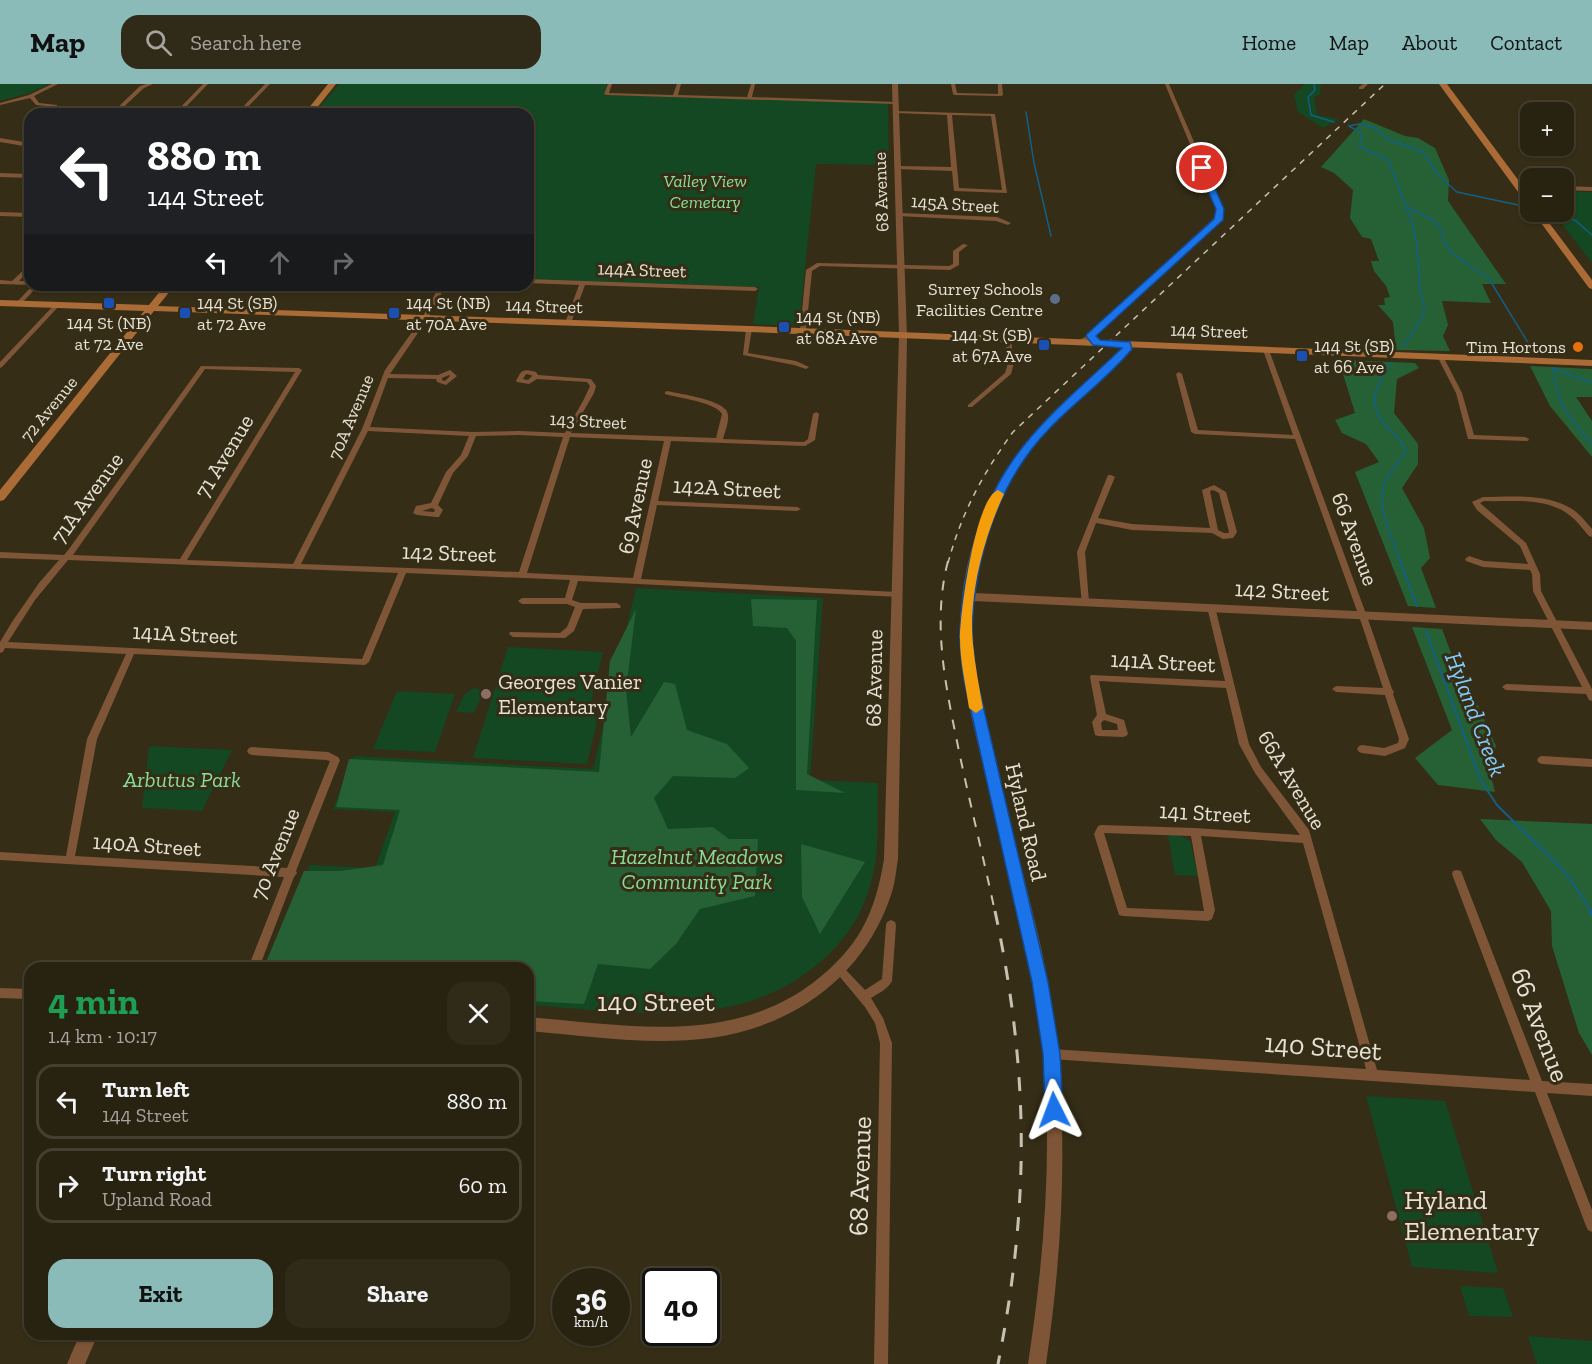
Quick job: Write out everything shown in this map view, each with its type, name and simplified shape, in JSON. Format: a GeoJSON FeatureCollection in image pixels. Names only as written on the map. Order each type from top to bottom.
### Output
{"type":"FeatureCollection","features":[{"type":"Feature","properties":{"kind":"main road"},"geometry":{"type":"LineString","coordinates":[[313,108],[332,84]]}},
{"type":"Feature","properties":{"kind":"main road"},"geometry":{"type":"LineString","coordinates":[[1443,84],[1520,180]]}},
{"type":"Feature","properties":{"kind":"main road"},"geometry":{"type":"LineString","coordinates":[[1450,84],[1520,180]]}},
{"type":"Feature","properties":{"kind":"main road"},"geometry":{"type":"LineString","coordinates":[[1544,222],[1592,286]]}},
{"type":"Feature","properties":{"kind":"main road"},"geometry":{"type":"LineString","coordinates":[[1553,222],[1592,273]]}},
{"type":"Feature","properties":{"kind":"main road"},"geometry":{"type":"LineString","coordinates":[[1574,262],[1582,266],[1592,279]]}},
{"type":"Feature","properties":{"kind":"main road","name":"72 Avenue"},"geometry":{"type":"LineString","coordinates":[[0,497],[158,291]]}},
{"type":"Feature","properties":{"kind":"main road","name":"72 Avenue"},"geometry":{"type":"LineString","coordinates":[[0,483],[147,308],[164,291]]}},
{"type":"Feature","properties":{"kind":"main road","name":"144 Street"},"geometry":{"type":"LineString","coordinates":[[0,303],[1079,342],[1094,339],[1126,344],[1592,361]]}},
{"type":"Feature","properties":{"kind":"street"},"geometry":{"type":"LineString","coordinates":[[0,104],[31,96],[56,84]]}},
{"type":"Feature","properties":{"kind":"street"},"geometry":{"type":"LineString","coordinates":[[120,108],[144,86],[151,84]]}},
{"type":"Feature","properties":{"kind":"street"},"geometry":{"type":"LineString","coordinates":[[182,108],[206,84]]}},
{"type":"Feature","properties":{"kind":"street"},"geometry":{"type":"LineString","coordinates":[[244,108],[268,84]]}},
{"type":"Feature","properties":{"kind":"street"},"geometry":{"type":"LineString","coordinates":[[610,84],[606,94],[896,103]]}},
{"type":"Feature","properties":{"kind":"street"},"geometry":{"type":"LineString","coordinates":[[675,96],[679,84]]}},
{"type":"Feature","properties":{"kind":"street"},"geometry":{"type":"LineString","coordinates":[[749,98],[753,84]]}},
{"type":"Feature","properties":{"kind":"street","name":"68 Avenue"},"geometry":{"type":"LineString","coordinates":[[881,1364],[887,1051],[880,1022],[864,996],[840,971],[866,939],[876,921],[885,900],[890,877],[903,335],[895,84]]}},
{"type":"Feature","properties":{"kind":"street"},"geometry":{"type":"LineString","coordinates":[[953,84],[954,94],[1001,95],[1000,84]]}},
{"type":"Feature","properties":{"kind":"street"},"geometry":{"type":"LineString","coordinates":[[1094,339],[1220,215],[1220,209],[1167,84]]}},
{"type":"Feature","properties":{"kind":"street"},"geometry":{"type":"LineString","coordinates":[[31,96],[38,104],[55,106]]}},
{"type":"Feature","properties":{"kind":"street"},"geometry":{"type":"LineString","coordinates":[[896,112],[949,113],[993,115],[1005,192],[956,190],[949,113]]}},
{"type":"Feature","properties":{"kind":"street"},"geometry":{"type":"LineString","coordinates":[[0,140],[24,144]]}},
{"type":"Feature","properties":{"kind":"street"},"geometry":{"type":"LineString","coordinates":[[898,168],[954,169]]}},
{"type":"Feature","properties":{"kind":"street"},"geometry":{"type":"LineString","coordinates":[[0,175],[24,176]]}},
{"type":"Feature","properties":{"kind":"street"},"geometry":{"type":"LineString","coordinates":[[1574,188],[1592,189]]}},
{"type":"Feature","properties":{"kind":"street"},"geometry":{"type":"LineString","coordinates":[[0,214],[24,215]]}},
{"type":"Feature","properties":{"kind":"street","name":"145A Street"},"geometry":{"type":"LineString","coordinates":[[900,215],[997,219],[1008,223]]}},
{"type":"Feature","properties":{"kind":"street"},"geometry":{"type":"LineString","coordinates":[[803,332],[809,270],[814,265],[953,268],[956,265],[956,253],[965,245]]}},
{"type":"Feature","properties":{"kind":"street"},"geometry":{"type":"LineString","coordinates":[[13,283],[24,272]]}},
{"type":"Feature","properties":{"kind":"street","name":"144A Street"},"geometry":{"type":"LineString","coordinates":[[534,281],[755,289]]}},
{"type":"Feature","properties":{"kind":"street"},"geometry":{"type":"LineString","coordinates":[[0,282],[24,283]]}},
{"type":"Feature","properties":{"kind":"street"},"geometry":{"type":"LineString","coordinates":[[568,323],[582,284]]}},
{"type":"Feature","properties":{"kind":"street"},"geometry":{"type":"LineString","coordinates":[[18,303],[30,291]]}},
{"type":"Feature","properties":{"kind":"street","name":"70A Avenue"},"geometry":{"type":"LineString","coordinates":[[295,567],[366,429],[385,376],[425,318],[440,291]]}},
{"type":"Feature","properties":{"kind":"street"},"geometry":{"type":"LineString","coordinates":[[0,366],[57,305]]}},
{"type":"Feature","properties":{"kind":"street"},"geometry":{"type":"LineString","coordinates":[[749,329],[745,354],[796,363],[806,367]]}},
{"type":"Feature","properties":{"kind":"street"},"geometry":{"type":"LineString","coordinates":[[970,406],[1008,375],[1011,363],[1008,339]]}},
{"type":"Feature","properties":{"kind":"street","name":"Hyland Road"},"geometry":{"type":"LineString","coordinates":[[1037,1364],[1046,1301],[1054,1214],[1055,1125],[1051,1054],[1035,960],[974,702],[966,642],[969,597],[983,529],[1009,474],[1044,428],[1127,349],[1126,344]]}},
{"type":"Feature","properties":{"kind":"street","name":"66 Avenue"},"geometry":{"type":"LineString","coordinates":[[1266,350],[1390,692],[1404,742],[1385,752],[1362,749]]}},
{"type":"Feature","properties":{"kind":"street"},"geometry":{"type":"LineString","coordinates":[[1440,356],[1459,393],[1471,437],[1525,440]]}},
{"type":"Feature","properties":{"kind":"street","name":"71 Avenue"},"geometry":{"type":"LineString","coordinates":[[182,562],[299,370],[203,367]]}},
{"type":"Feature","properties":{"kind":"street","name":"71A Avenue"},"geometry":{"type":"LineString","coordinates":[[1,648],[58,564],[66,557],[203,367]]}},
{"type":"Feature","properties":{"kind":"street"},"geometry":{"type":"LineString","coordinates":[[1179,374],[1195,432],[1297,437]]}},
{"type":"Feature","properties":{"kind":"street"},"geometry":{"type":"LineString","coordinates":[[385,376],[439,377]]}},
{"type":"Feature","properties":{"kind":"street"},"geometry":{"type":"LineString","coordinates":[[522,575],[567,435],[574,419],[588,400],[593,386],[591,381],[583,378],[535,377]]}},
{"type":"Feature","properties":{"kind":"street"},"geometry":{"type":"LineString","coordinates":[[667,393],[714,404],[723,409],[725,414],[719,441]]}},
{"type":"Feature","properties":{"kind":"street","name":"143 Street"},"geometry":{"type":"LineString","coordinates":[[366,429],[808,444],[816,414]]}},
{"type":"Feature","properties":{"kind":"street"},"geometry":{"type":"LineString","coordinates":[[434,505],[450,472],[464,456],[473,434]]}},
{"type":"Feature","properties":{"kind":"street","name":"69 Avenue"},"geometry":{"type":"LineString","coordinates":[[636,581],[668,439]]}},
{"type":"Feature","properties":{"kind":"street"},"geometry":{"type":"LineString","coordinates":[[1085,602],[1081,552],[1111,477]]}},
{"type":"Feature","properties":{"kind":"street"},"geometry":{"type":"LineString","coordinates":[[1094,520],[1132,527],[1215,531],[1227,537],[1233,532],[1222,492],[1211,487],[1206,493],[1215,531]]}},
{"type":"Feature","properties":{"kind":"street"},"geometry":{"type":"LineString","coordinates":[[1590,694],[1537,591],[1537,577],[1520,542],[1480,508],[1477,501],[1483,499],[1534,501],[1560,507],[1569,511],[1592,534]]}},
{"type":"Feature","properties":{"kind":"street","name":"142A Street"},"geometry":{"type":"LineString","coordinates":[[655,503],[797,509]]}},
{"type":"Feature","properties":{"kind":"street","name":"142 Street"},"geometry":{"type":"LineString","coordinates":[[0,555],[522,575],[897,595]]}},
{"type":"Feature","properties":{"kind":"street"},"geometry":{"type":"LineString","coordinates":[[1469,559],[1483,564],[1533,567]]}},
{"type":"Feature","properties":{"kind":"street","name":"141A Street"},"geometry":{"type":"LineString","coordinates":[[1,648],[132,650],[365,662],[403,571]]}},
{"type":"Feature","properties":{"kind":"street"},"geometry":{"type":"LineString","coordinates":[[568,601],[575,578]]}},
{"type":"Feature","properties":{"kind":"street","name":"142 Street"},"geometry":{"type":"LineString","coordinates":[[969,597],[1592,626]]}},
{"type":"Feature","properties":{"kind":"street"},"geometry":{"type":"LineString","coordinates":[[522,601],[568,601],[580,606],[618,606]]}},
{"type":"Feature","properties":{"kind":"street"},"geometry":{"type":"LineString","coordinates":[[513,634],[562,636],[571,629],[580,606]]}},
{"type":"Feature","properties":{"kind":"street","name":"66A Avenue"},"geometry":{"type":"LineString","coordinates":[[1211,607],[1244,744],[1258,770],[1300,823],[1307,839],[1373,1076]]}},
{"type":"Feature","properties":{"kind":"street"},"geometry":{"type":"LineString","coordinates":[[70,860],[92,740],[132,650]]}},
{"type":"Feature","properties":{"kind":"street","name":"141A Street"},"geometry":{"type":"LineString","coordinates":[[1102,716],[1094,677],[1230,685]]}},
{"type":"Feature","properties":{"kind":"street"},"geometry":{"type":"LineString","coordinates":[[1506,687],[1590,694]]}},
{"type":"Feature","properties":{"kind":"street"},"geometry":{"type":"LineString","coordinates":[[1336,689],[1390,692]]}},
{"type":"Feature","properties":{"kind":"street","name":"70 Avenue"},"geometry":{"type":"LineString","coordinates":[[252,751],[334,758],[335,764],[255,962]]}},
{"type":"Feature","properties":{"kind":"street"},"geometry":{"type":"LineString","coordinates":[[1542,760],[1592,763]]}},
{"type":"Feature","properties":{"kind":"street","name":"141 Street"},"geometry":{"type":"LineString","coordinates":[[1195,832],[1210,910],[1208,916],[1123,912],[1099,834],[1101,829],[1195,832],[1307,839]]}},
{"type":"Feature","properties":{"kind":"street","name":"140A Street"},"geometry":{"type":"LineString","coordinates":[[0,856],[292,873]]}},
{"type":"Feature","properties":{"kind":"street","name":"66 Avenue"},"geometry":{"type":"LineString","coordinates":[[1457,874],[1592,1226]]}},
{"type":"Feature","properties":{"kind":"street"},"geometry":{"type":"LineString","coordinates":[[864,996],[887,981],[891,925]]}},
{"type":"Feature","properties":{"kind":"street","name":"140 Street"},"geometry":{"type":"LineString","coordinates":[[534,1024],[644,1032],[713,1031],[745,1024],[780,1011],[810,994],[840,971]]}},
{"type":"Feature","properties":{"kind":"street"},"geometry":{"type":"LineString","coordinates":[[0,993],[24,994]]}},
{"type":"Feature","properties":{"kind":"street","name":"140 Street"},"geometry":{"type":"LineString","coordinates":[[1051,1054],[1592,1090]]}},
{"type":"Feature","properties":{"kind":"street"},"geometry":{"type":"LineString","coordinates":[[76,1364],[86,1340]]}},
{"type":"Feature","properties":{"kind":"green space"},"geometry":{"type":"Polygon","coordinates":[[[0,84],[49,84],[30,93],[0,101],[0,84]]]}},
{"type":"Feature","properties":{"kind":"green space","name":"Valley View Cemetary"},"geometry":{"type":"Polygon","coordinates":[[[339,84],[607,84],[604,95],[888,103],[889,165],[816,164],[799,326],[753,324],[759,287],[534,279],[534,108],[319,108],[339,84]]]}},
{"type":"Feature","properties":{"kind":"green space"},"geometry":{"type":"Polygon","coordinates":[[[1305,84],[1321,84],[1320,95],[1314,97],[1317,115],[1339,119],[1323,128],[1298,112],[1294,95],[1305,84]]]}},
{"type":"Feature","properties":{"kind":"green space"},"geometry":{"type":"Polygon","coordinates":[[[1364,119],[1405,136],[1418,138],[1435,148],[1449,180],[1448,201],[1506,284],[1482,284],[1491,303],[1442,301],[1448,325],[1443,336],[1450,351],[1396,350],[1393,322],[1378,305],[1385,305],[1384,298],[1390,297],[1386,286],[1374,271],[1371,261],[1379,261],[1371,239],[1362,237],[1350,218],[1353,190],[1334,173],[1321,167],[1364,119]]]}},
{"type":"Feature","properties":{"kind":"green space"},"geometry":{"type":"Polygon","coordinates":[[[1574,191],[1592,192],[1592,263],[1561,222],[1574,222],[1574,191]]]}},
{"type":"Feature","properties":{"kind":"green space"},"geometry":{"type":"Polygon","coordinates":[[[1342,360],[1415,363],[1419,368],[1397,379],[1394,413],[1418,444],[1418,464],[1402,488],[1424,528],[1430,558],[1421,568],[1436,608],[1408,606],[1355,472],[1379,462],[1366,444],[1342,433],[1335,420],[1355,413],[1343,374],[1342,360]]]}},
{"type":"Feature","properties":{"kind":"green space"},"geometry":{"type":"Polygon","coordinates":[[[1530,366],[1592,369],[1592,397],[1576,397],[1592,421],[1592,457],[1550,406],[1530,366]]]}},
{"type":"Feature","properties":{"kind":"green space","name":"Hazelnut Meadows Community Park"},"geometry":{"type":"Polygon","coordinates":[[[636,588],[823,598],[810,780],[878,783],[877,846],[874,871],[868,894],[858,916],[829,954],[788,985],[754,1000],[718,1009],[680,1013],[642,1013],[534,1005],[534,962],[271,962],[310,865],[375,868],[395,812],[333,809],[354,756],[593,769],[636,588]]]}},
{"type":"Feature","properties":{"kind":"green space"},"geometry":{"type":"Polygon","coordinates":[[[751,599],[817,600],[807,774],[845,793],[796,790],[796,641],[787,628],[753,626],[751,599]]]}},
{"type":"Feature","properties":{"kind":"green space"},"geometry":{"type":"Polygon","coordinates":[[[636,609],[626,690],[631,737],[664,682],[675,684],[687,730],[727,744],[749,768],[735,778],[673,776],[654,798],[668,829],[713,827],[729,839],[758,839],[755,896],[700,909],[676,944],[650,969],[598,964],[584,1004],[534,1001],[534,962],[266,962],[304,871],[340,871],[383,865],[400,810],[336,807],[349,759],[599,772],[610,661],[636,609]]]}},
{"type":"Feature","properties":{"kind":"green space"},"geometry":{"type":"Polygon","coordinates":[[[1412,627],[1442,629],[1462,682],[1475,699],[1496,746],[1489,769],[1495,792],[1438,785],[1415,758],[1452,730],[1412,627]]]}},
{"type":"Feature","properties":{"kind":"green space"},"geometry":{"type":"Polygon","coordinates":[[[508,647],[603,652],[589,710],[598,718],[587,764],[473,758],[508,647]]]}},
{"type":"Feature","properties":{"kind":"green space"},"geometry":{"type":"Polygon","coordinates":[[[475,687],[484,692],[474,713],[456,712],[464,695],[475,687]]]}},
{"type":"Feature","properties":{"kind":"green space"},"geometry":{"type":"Polygon","coordinates":[[[397,691],[455,694],[435,752],[373,749],[397,691]]]}},
{"type":"Feature","properties":{"kind":"green space","name":"Arbutus Park"},"geometry":{"type":"Polygon","coordinates":[[[149,746],[232,750],[202,811],[142,808],[149,746]]]}},
{"type":"Feature","properties":{"kind":"green space"},"geometry":{"type":"Polygon","coordinates":[[[1480,819],[1592,824],[1592,1055],[1579,1033],[1552,946],[1551,911],[1522,862],[1496,840],[1480,819]]]}},
{"type":"Feature","properties":{"kind":"green space"},"geometry":{"type":"Polygon","coordinates":[[[1168,835],[1181,836],[1190,841],[1198,876],[1175,875],[1168,835]]]}},
{"type":"Feature","properties":{"kind":"green space"},"geometry":{"type":"Polygon","coordinates":[[[801,844],[865,862],[820,934],[802,897],[801,844]]]}},
{"type":"Feature","properties":{"kind":"green space"},"geometry":{"type":"Polygon","coordinates":[[[1366,1096],[1445,1101],[1498,1273],[1412,1267],[1366,1096]]]}},
{"type":"Feature","properties":{"kind":"green space"},"geometry":{"type":"Polygon","coordinates":[[[1460,1286],[1503,1288],[1513,1317],[1469,1316],[1460,1286]]]}},
{"type":"Feature","properties":{"kind":"green space"},"geometry":{"type":"Polygon","coordinates":[[[1528,1336],[1592,1341],[1592,1364],[1537,1364],[1528,1336]]]}},
{"type":"Feature","properties":{"kind":"waterway","name":"Hyland Creek"},"geometry":{"type":"LineString","coordinates":[[1314,84],[1315,90],[1308,97],[1311,115],[1334,122]]}},
{"type":"Feature","properties":{"kind":"waterway"},"geometry":{"type":"LineString","coordinates":[[1026,112],[1034,163],[1051,236]]}},
{"type":"Feature","properties":{"kind":"waterway","name":"Hyland Creek"},"geometry":{"type":"LineString","coordinates":[[1403,347],[1424,314],[1413,225],[1388,160],[1360,147],[1361,133],[1349,126],[1359,124],[1375,128],[1387,139],[1422,151],[1439,176],[1457,192],[1520,205]]}},
{"type":"Feature","properties":{"kind":"waterway"},"geometry":{"type":"LineString","coordinates":[[1407,207],[1433,220],[1443,232],[1444,241],[1452,253],[1489,279],[1535,354]]}},
{"type":"Feature","properties":{"kind":"waterway"},"geometry":{"type":"LineString","coordinates":[[1574,220],[1592,235]]}},
{"type":"Feature","properties":{"kind":"waterway","name":"Hyland Creek"},"geometry":{"type":"LineString","coordinates":[[1390,363],[1377,389],[1375,405],[1382,421],[1403,445],[1406,452],[1388,475],[1382,492],[1386,524],[1401,563]]}},
{"type":"Feature","properties":{"kind":"waterway"},"geometry":{"type":"LineString","coordinates":[[1592,383],[1553,368],[1558,393],[1565,410],[1592,444]]}},
{"type":"Feature","properties":{"kind":"waterway","name":"Hyland Creek"},"geometry":{"type":"LineString","coordinates":[[1400,561],[1417,606]]}},
{"type":"Feature","properties":{"kind":"waterway","name":"Hyland Creek"},"geometry":{"type":"LineString","coordinates":[[1426,631],[1481,781],[1497,805],[1562,869],[1591,912]]}},
{"type":"Feature","properties":{"kind":"waterway","name":"Hyland Creek"},"geometry":{"type":"LineString","coordinates":[[1590,911],[1592,915]]}},
{"type":"Feature","properties":{"kind":"railway"},"geometry":{"type":"LineString","coordinates":[[948,563],[959,528],[974,494],[1013,432],[1385,84]]}},
{"type":"Feature","properties":{"kind":"railway"},"geometry":{"type":"LineString","coordinates":[[948,561],[941,610],[946,683],[995,912]]}},
{"type":"Feature","properties":{"kind":"railway"},"geometry":{"type":"LineString","coordinates":[[995,911],[1014,1027],[1021,1137],[1016,1248],[998,1364]]}},
{"type":"Feature","properties":{"kind":"slow traffic"},"geometry":{"type":"LineString","coordinates":[[976,708],[966,642],[967,612],[976,553],[983,529],[998,494]]}},
{"type":"Feature","properties":{"kind":"place","name":"Surrey Schools Facilities Centre"},"geometry":{"type":"Point","coordinates":[1055,299]}},
{"type":"Feature","properties":{"kind":"place","name":"144 St (NB) at 72 Ave"},"geometry":{"type":"Point","coordinates":[109,303]}},
{"type":"Feature","properties":{"kind":"place","name":"144 St (SB) at 72 Ave"},"geometry":{"type":"Point","coordinates":[185,313]}},
{"type":"Feature","properties":{"kind":"place","name":"144 St (NB) at 70A Ave"},"geometry":{"type":"Point","coordinates":[394,313]}},
{"type":"Feature","properties":{"kind":"place","name":"144 St (NB) at 68A Ave"},"geometry":{"type":"Point","coordinates":[784,327]}},
{"type":"Feature","properties":{"kind":"place","name":"144 St (SB) at 67A Ave"},"geometry":{"type":"Point","coordinates":[1044,345]}},
{"type":"Feature","properties":{"kind":"place","name":"Tim Hortons"},"geometry":{"type":"Point","coordinates":[1578,347]}},
{"type":"Feature","properties":{"kind":"place","name":"144 St (SB) at 66 Ave"},"geometry":{"type":"Point","coordinates":[1302,356]}},
{"type":"Feature","properties":{"kind":"place","name":"Georges Vanier Elementary"},"geometry":{"type":"Point","coordinates":[486,694]}},
{"type":"Feature","properties":{"kind":"place","name":"Hyland Elementary"},"geometry":{"type":"Point","coordinates":[1392,1216]}},
{"type":"Feature","properties":{"kind":"route"},"geometry":{"type":"LineString","coordinates":[[1054,1110],[1051,1054],[1040,982],[970,680],[966,630],[973,567],[991,508],[1005,479],[1017,462],[1044,428],[1127,349],[1126,344],[1097,343],[1090,336],[1218,220],[1220,209],[1202,168]]}}]}
